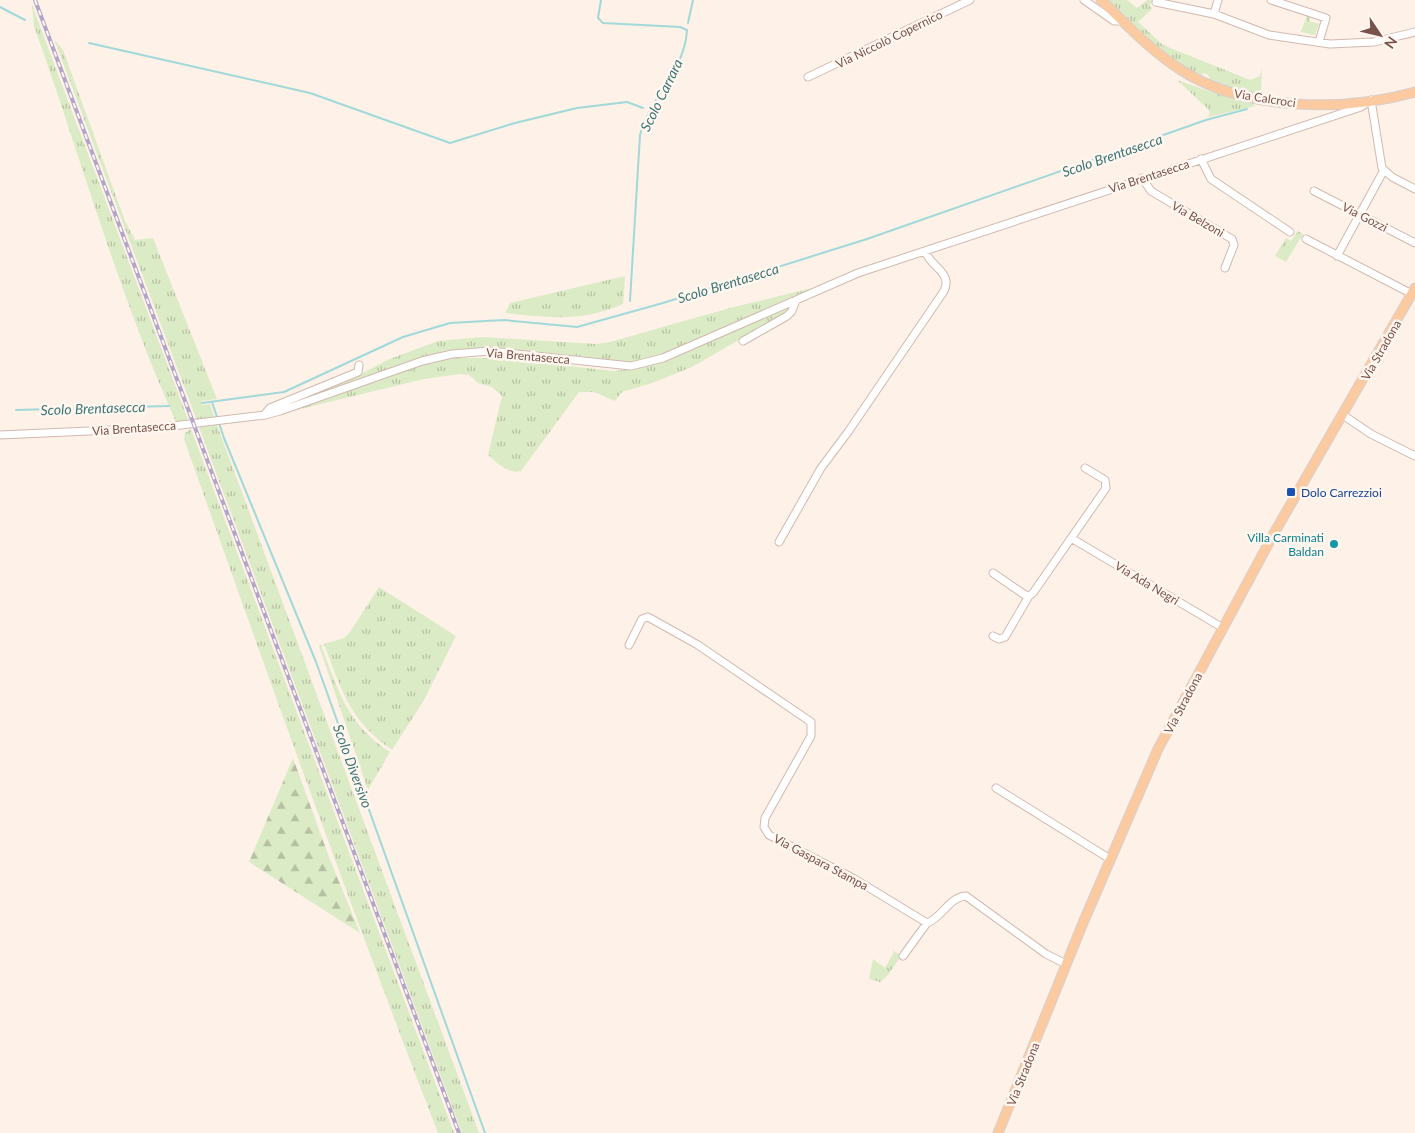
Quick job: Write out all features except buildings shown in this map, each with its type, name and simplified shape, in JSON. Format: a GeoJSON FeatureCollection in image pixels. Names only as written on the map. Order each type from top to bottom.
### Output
{"type":"FeatureCollection","features":[{"type":"Feature","properties":{"kind":"main road","name":"Via Calcroci"},"geometry":{"type":"LineString","coordinates":[[1101,0],[1154,50],[1182,71],[1233,94],[1296,104],[1371,100],[1415,92]]}},
{"type":"Feature","properties":{"kind":"main road","name":"Via Stradona"},"geometry":{"type":"LineString","coordinates":[[998,1133],[1066,964],[1158,749],[1283,517],[1343,416],[1413,291]]}},
{"type":"Feature","properties":{"kind":"street","name":"Via Niccolò Copernico"},"geometry":{"type":"LineString","coordinates":[[808,77],[970,0]]}},
{"type":"Feature","properties":{"kind":"street"},"geometry":{"type":"LineString","coordinates":[[1084,0],[1114,21],[1122,21]]}},
{"type":"Feature","properties":{"kind":"street"},"geometry":{"type":"LineString","coordinates":[[1214,14],[1218,0]]}},
{"type":"Feature","properties":{"kind":"street"},"geometry":{"type":"LineString","coordinates":[[1271,0],[1326,18],[1319,42]]}},
{"type":"Feature","properties":{"kind":"street"},"geometry":{"type":"LineString","coordinates":[[1156,2],[1161,1],[1214,14],[1269,35],[1319,42],[1360,44],[1415,32]]}},
{"type":"Feature","properties":{"kind":"street"},"geometry":{"type":"LineString","coordinates":[[1337,256],[1384,170],[1371,100]]}},
{"type":"Feature","properties":{"kind":"street","name":"Via Brentasecca"},"geometry":{"type":"LineString","coordinates":[[0,435],[156,428],[212,423],[265,415],[439,356],[500,352],[631,366],[645,364],[693,346],[858,274],[1142,178],[1361,107],[1371,100]]}},
{"type":"Feature","properties":{"kind":"street"},"geometry":{"type":"LineString","coordinates":[[1201,159],[1211,179],[1290,232]]}},
{"type":"Feature","properties":{"kind":"street"},"geometry":{"type":"LineString","coordinates":[[1384,170],[1415,189]]}},
{"type":"Feature","properties":{"kind":"street","name":"Via Belzoni"},"geometry":{"type":"LineString","coordinates":[[1142,178],[1151,191],[1232,239],[1234,245],[1225,268]]}},
{"type":"Feature","properties":{"kind":"street","name":"Via Gozzi"},"geometry":{"type":"LineString","coordinates":[[1314,191],[1415,243]]}},
{"type":"Feature","properties":{"kind":"street","name":"Via Stradona"},"geometry":{"type":"LineString","coordinates":[[1306,239],[1337,256],[1413,291]]}},
{"type":"Feature","properties":{"kind":"street"},"geometry":{"type":"LineString","coordinates":[[779,542],[826,462],[944,291],[947,280],[945,275],[930,262],[925,252]]}},
{"type":"Feature","properties":{"kind":"street"},"geometry":{"type":"LineString","coordinates":[[743,341],[787,316],[792,311],[796,300]]}},
{"type":"Feature","properties":{"kind":"street"},"geometry":{"type":"LineString","coordinates":[[265,415],[270,408],[358,372],[359,364]]}},
{"type":"Feature","properties":{"kind":"street"},"geometry":{"type":"LineString","coordinates":[[1343,416],[1371,434],[1415,456]]}},
{"type":"Feature","properties":{"kind":"street"},"geometry":{"type":"LineString","coordinates":[[993,636],[999,639],[1004,637],[1029,596],[1107,484],[1105,480],[1085,468]]}},
{"type":"Feature","properties":{"kind":"street","name":"Via Ada Negri"},"geometry":{"type":"LineString","coordinates":[[1071,538],[1223,628]]}},
{"type":"Feature","properties":{"kind":"street"},"geometry":{"type":"LineString","coordinates":[[993,574],[1029,596]]}},
{"type":"Feature","properties":{"kind":"street","name":"Via Gaspara Stampa"},"geometry":{"type":"LineString","coordinates":[[629,645],[636,628],[645,616],[654,619],[698,645],[807,718],[813,727],[812,736],[765,818],[765,831],[853,878],[927,924]]}},
{"type":"Feature","properties":{"kind":"street"},"geometry":{"type":"LineString","coordinates":[[996,788],[1110,859]]}},
{"type":"Feature","properties":{"kind":"street"},"geometry":{"type":"LineString","coordinates":[[903,956],[927,924],[934,921],[957,898],[966,896],[1046,954],[1066,964]]}},
{"type":"Feature","properties":{"kind":"green space"},"geometry":{"type":"Polygon","coordinates":[[[1107,0],[1127,0],[1137,8],[1147,0],[1153,0],[1149,6],[1153,8],[1138,22],[1163,45],[1250,80],[1260,76],[1262,68],[1261,94],[1271,98],[1211,82],[1208,75],[1204,73],[1200,76],[1179,66],[1107,0]]]}},
{"type":"Feature","properties":{"kind":"green space"},"geometry":{"type":"Polygon","coordinates":[[[32,5],[189,422],[177,424],[137,326],[101,227],[34,26],[32,5]]]}},
{"type":"Feature","properties":{"kind":"green space"},"geometry":{"type":"Polygon","coordinates":[[[1307,15],[1311,16],[1309,21],[1319,24],[1315,35],[1301,32],[1307,15]]]}},
{"type":"Feature","properties":{"kind":"green space"},"geometry":{"type":"Polygon","coordinates":[[[54,39],[63,50],[125,221],[135,240],[153,238],[217,399],[201,401],[202,405],[210,404],[215,419],[197,421],[54,39]]]}},
{"type":"Feature","properties":{"kind":"green space"},"geometry":{"type":"Polygon","coordinates":[[[1177,80],[1220,95],[1251,102],[1255,106],[1208,117],[1210,113],[1207,108],[1177,80]]]}},
{"type":"Feature","properties":{"kind":"green space"},"geometry":{"type":"Polygon","coordinates":[[[1298,231],[1303,234],[1286,262],[1275,256],[1286,238],[1291,241],[1298,231]]]}},
{"type":"Feature","properties":{"kind":"green space"},"geometry":{"type":"Polygon","coordinates":[[[625,276],[623,304],[608,310],[594,314],[565,317],[505,313],[510,303],[625,276]]]}},
{"type":"Feature","properties":{"kind":"green space"},"geometry":{"type":"Polygon","coordinates":[[[816,287],[659,357],[633,364],[598,358],[489,347],[445,351],[424,356],[289,404],[361,374],[387,360],[438,341],[483,337],[596,344],[610,342],[730,308],[816,287]]]}},
{"type":"Feature","properties":{"kind":"green space"},"geometry":{"type":"Polygon","coordinates":[[[790,306],[784,314],[692,367],[652,383],[622,392],[615,401],[594,392],[579,392],[521,471],[517,472],[508,470],[488,455],[502,396],[492,387],[478,383],[469,375],[460,374],[424,379],[292,411],[420,365],[453,358],[495,358],[613,371],[641,368],[677,356],[790,306]]]}},
{"type":"Feature","properties":{"kind":"green space"},"geometry":{"type":"Polygon","coordinates":[[[217,425],[479,1133],[462,1133],[199,427],[217,425]]]}},
{"type":"Feature","properties":{"kind":"green space"},"geometry":{"type":"Polygon","coordinates":[[[191,429],[454,1133],[438,1133],[372,960],[184,439],[185,433],[191,429]]]}},
{"type":"Feature","properties":{"kind":"green space"},"geometry":{"type":"Polygon","coordinates":[[[379,587],[456,636],[424,700],[392,750],[377,739],[356,716],[342,690],[324,644],[344,638],[350,632],[379,587]]]}},
{"type":"Feature","properties":{"kind":"green space"},"geometry":{"type":"Polygon","coordinates":[[[321,645],[346,706],[364,730],[390,752],[368,790],[319,646],[321,645]]]}},
{"type":"Feature","properties":{"kind":"green space"},"geometry":{"type":"Polygon","coordinates":[[[293,758],[329,857],[360,933],[249,862],[293,758]]]}},
{"type":"Feature","properties":{"kind":"green space"},"geometry":{"type":"Polygon","coordinates":[[[892,949],[901,956],[887,976],[880,982],[869,979],[873,959],[885,968],[894,952],[892,949]]]}},
{"type":"Feature","properties":{"kind":"waterway","name":"Scolo Carrara"},"geometry":{"type":"LineString","coordinates":[[601,0],[598,18],[603,23],[680,27],[687,30],[685,45],[680,58],[651,108],[640,135],[630,301]]}},
{"type":"Feature","properties":{"kind":"waterway"},"geometry":{"type":"LineString","coordinates":[[688,23],[693,0]]}},
{"type":"Feature","properties":{"kind":"waterway"},"geometry":{"type":"LineString","coordinates":[[0,7],[25,20]]}},
{"type":"Feature","properties":{"kind":"waterway"},"geometry":{"type":"LineString","coordinates":[[89,43],[310,93],[450,143],[515,123],[577,108],[627,102],[643,108]]}},
{"type":"Feature","properties":{"kind":"waterway","name":"Scolo Brentasecca"},"geometry":{"type":"LineString","coordinates":[[202,403],[284,392],[403,337],[450,323],[504,320],[577,327],[663,303],[867,239],[1206,120],[1247,109]]}},
{"type":"Feature","properties":{"kind":"waterway","name":"Scolo Diversivo"},"geometry":{"type":"LineString","coordinates":[[212,402],[224,438],[316,662],[485,1133]]}},
{"type":"Feature","properties":{"kind":"waterway","name":"Scolo Brentasecca"},"geometry":{"type":"LineString","coordinates":[[16,410],[169,406]]}},
{"type":"Feature","properties":{"kind":"railway"},"geometry":{"type":"LineString","coordinates":[[35,0],[459,1133]]}},
{"type":"Feature","properties":{"kind":"place","name":"Dolo Carrezzioi"},"geometry":{"type":"Point","coordinates":[1291,492]}},
{"type":"Feature","properties":{"kind":"place","name":"Villa Carminati Baldan"},"geometry":{"type":"Point","coordinates":[1334,544]}}]}
